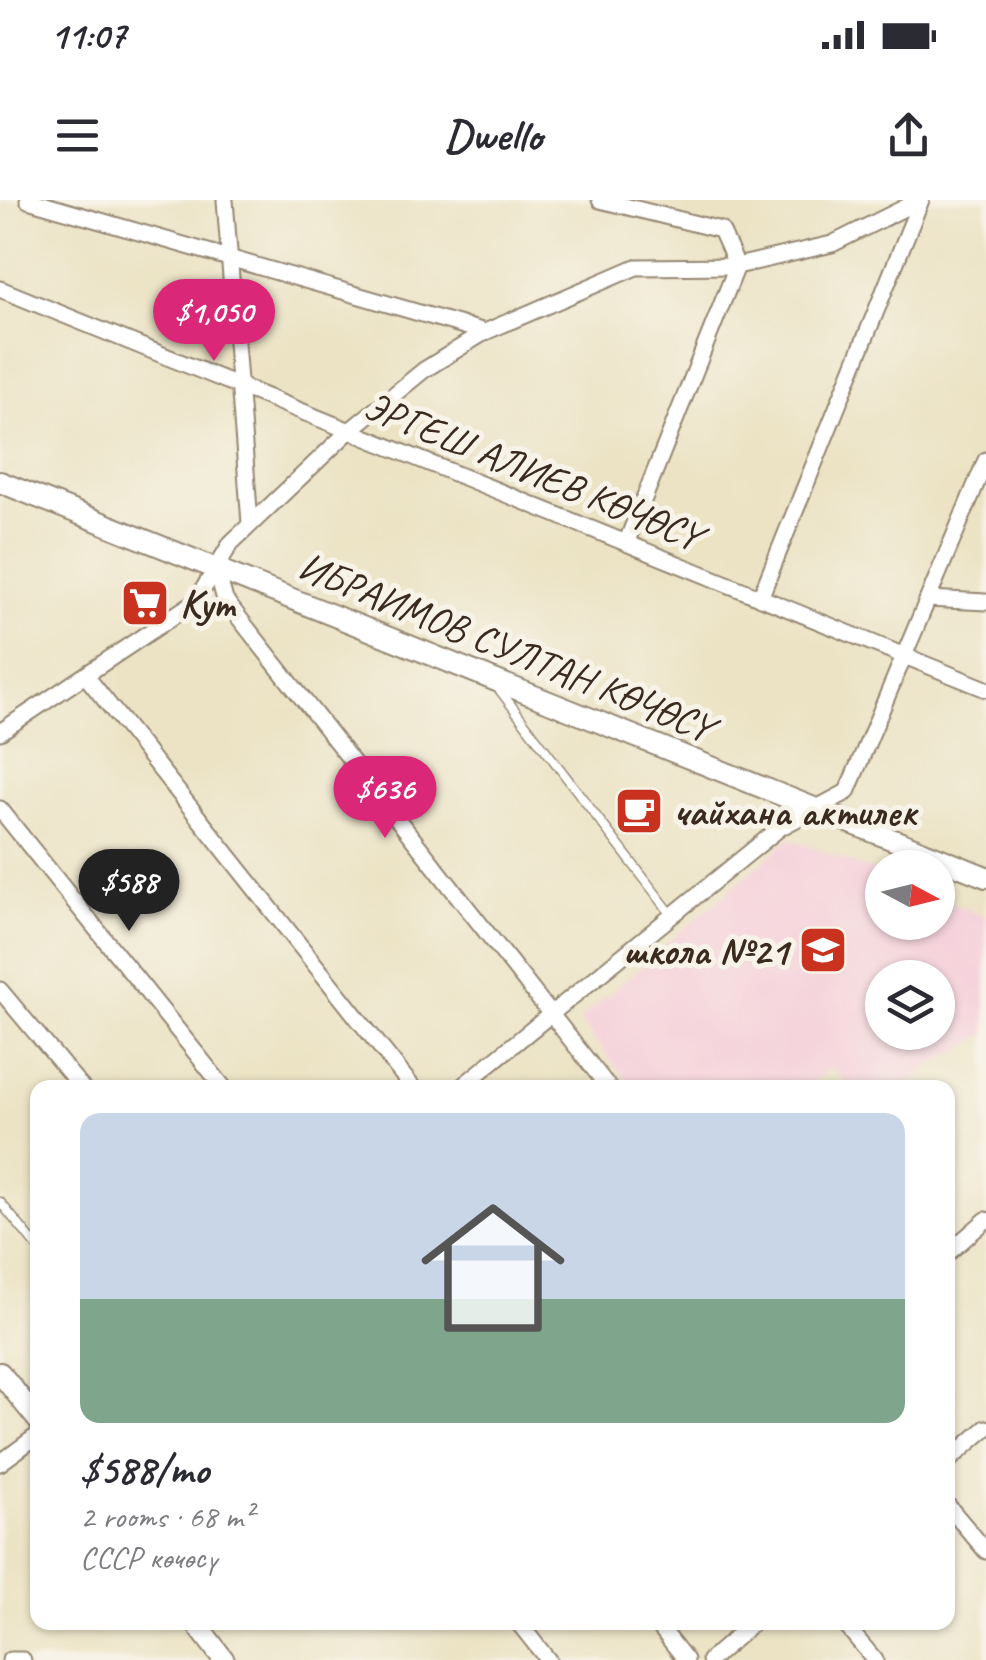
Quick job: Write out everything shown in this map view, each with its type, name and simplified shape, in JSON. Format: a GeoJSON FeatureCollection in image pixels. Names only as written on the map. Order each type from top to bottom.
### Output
{"type":"FeatureCollection","features":[{"type":"Feature","properties":{"kind":"main road","name":"ИБРАИМОВ СУЛТАН КӨЧӨСҮ"},"geometry":{"type":"LineString","coordinates":[[0,482],[986,877]]}},
{"type":"Feature","properties":{"kind":"main road"},"geometry":{"type":"LineString","coordinates":[[0,1373],[30,1410]]}},
{"type":"Feature","properties":{"kind":"main road"},"geometry":{"type":"LineString","coordinates":[[201,1630],[221,1659]]}},
{"type":"Feature","properties":{"kind":"street"},"geometry":{"type":"LineString","coordinates":[[28,200],[485,332]]}},
{"type":"Feature","properties":{"kind":"street"},"geometry":{"type":"LineString","coordinates":[[226,200],[250,523]]}},
{"type":"Feature","properties":{"kind":"street"},"geometry":{"type":"LineString","coordinates":[[600,200],[721,230],[737,266],[627,541]]}},
{"type":"Feature","properties":{"kind":"street"},"geometry":{"type":"LineString","coordinates":[[0,732],[196,601],[250,523],[348,432],[424,370],[485,332],[636,267],[737,266],[832,244],[920,200]]}},
{"type":"Feature","properties":{"kind":"street"},"geometry":{"type":"LineString","coordinates":[[760,598],[920,200]]}},
{"type":"Feature","properties":{"kind":"street","name":"ЭРГЕШ АЛИЕВ КӨЧӨСҮ"},"geometry":{"type":"LineString","coordinates":[[0,289],[986,690]]}},
{"type":"Feature","properties":{"kind":"street"},"geometry":{"type":"LineString","coordinates":[[470,1080],[781,827],[847,792],[986,460]]}},
{"type":"Feature","properties":{"kind":"street"},"geometry":{"type":"LineString","coordinates":[[216,567],[225,600],[602,1080]]}},
{"type":"Feature","properties":{"kind":"street"},"geometry":{"type":"LineString","coordinates":[[928,599],[986,602]]}},
{"type":"Feature","properties":{"kind":"street"},"geometry":{"type":"LineString","coordinates":[[86,676],[407,1080]]}},
{"type":"Feature","properties":{"kind":"street"},"geometry":{"type":"LineString","coordinates":[[0,809],[218,1080]]}},
{"type":"Feature","properties":{"kind":"street"},"geometry":{"type":"LineString","coordinates":[[0,990],[75,1080]]}},
{"type":"Feature","properties":{"kind":"street"},"geometry":{"type":"LineString","coordinates":[[955,1247],[986,1220]]}},
{"type":"Feature","properties":{"kind":"street"},"geometry":{"type":"LineString","coordinates":[[955,1455],[986,1428]]}},
{"type":"Feature","properties":{"kind":"street"},"geometry":{"type":"LineString","coordinates":[[0,1464],[30,1441]]}},
{"type":"Feature","properties":{"kind":"street"},"geometry":{"type":"LineString","coordinates":[[955,1514],[986,1552]]}},
{"type":"Feature","properties":{"kind":"street"},"geometry":{"type":"LineString","coordinates":[[524,1630],[548,1660]]}},
{"type":"Feature","properties":{"kind":"street"},"geometry":{"type":"LineString","coordinates":[[662,1630],[686,1660]]}},
{"type":"Feature","properties":{"kind":"street"},"geometry":{"type":"LineString","coordinates":[[710,1660],[745,1630]]}},
{"type":"Feature","properties":{"kind":"street"},"geometry":{"type":"LineString","coordinates":[[850,1630],[875,1660]]}},
{"type":"Feature","properties":{"kind":"street"},"geometry":{"type":"LineString","coordinates":[[10,1660],[23,1660]]}},
{"type":"Feature","properties":{"kind":"lane"},"geometry":{"type":"LineString","coordinates":[[494,682],[672,915]]}},
{"type":"Feature","properties":{"kind":"lane"},"geometry":{"type":"LineString","coordinates":[[0,1202],[30,1238]]}},
{"type":"Feature","properties":{"kind":"shaded area","name":"школа №21"},"geometry":{"type":"Polygon","coordinates":[[[790,838],[865,868],[865,940],[955,940],[955,904],[986,917],[986,1034],[913,1080],[844,1080],[831,1067],[815,1080],[626,1080],[579,1020],[790,838]]]}},
{"type":"Feature","properties":{"kind":"place","name":"Кут"},"geometry":{"type":"Point","coordinates":[145,603]}},
{"type":"Feature","properties":{"kind":"place","name":"чайхана актилек"},"geometry":{"type":"Point","coordinates":[639,811]}},
{"type":"Feature","properties":{"kind":"place","name":"школа №21"},"geometry":{"type":"Point","coordinates":[823,950]}}]}
